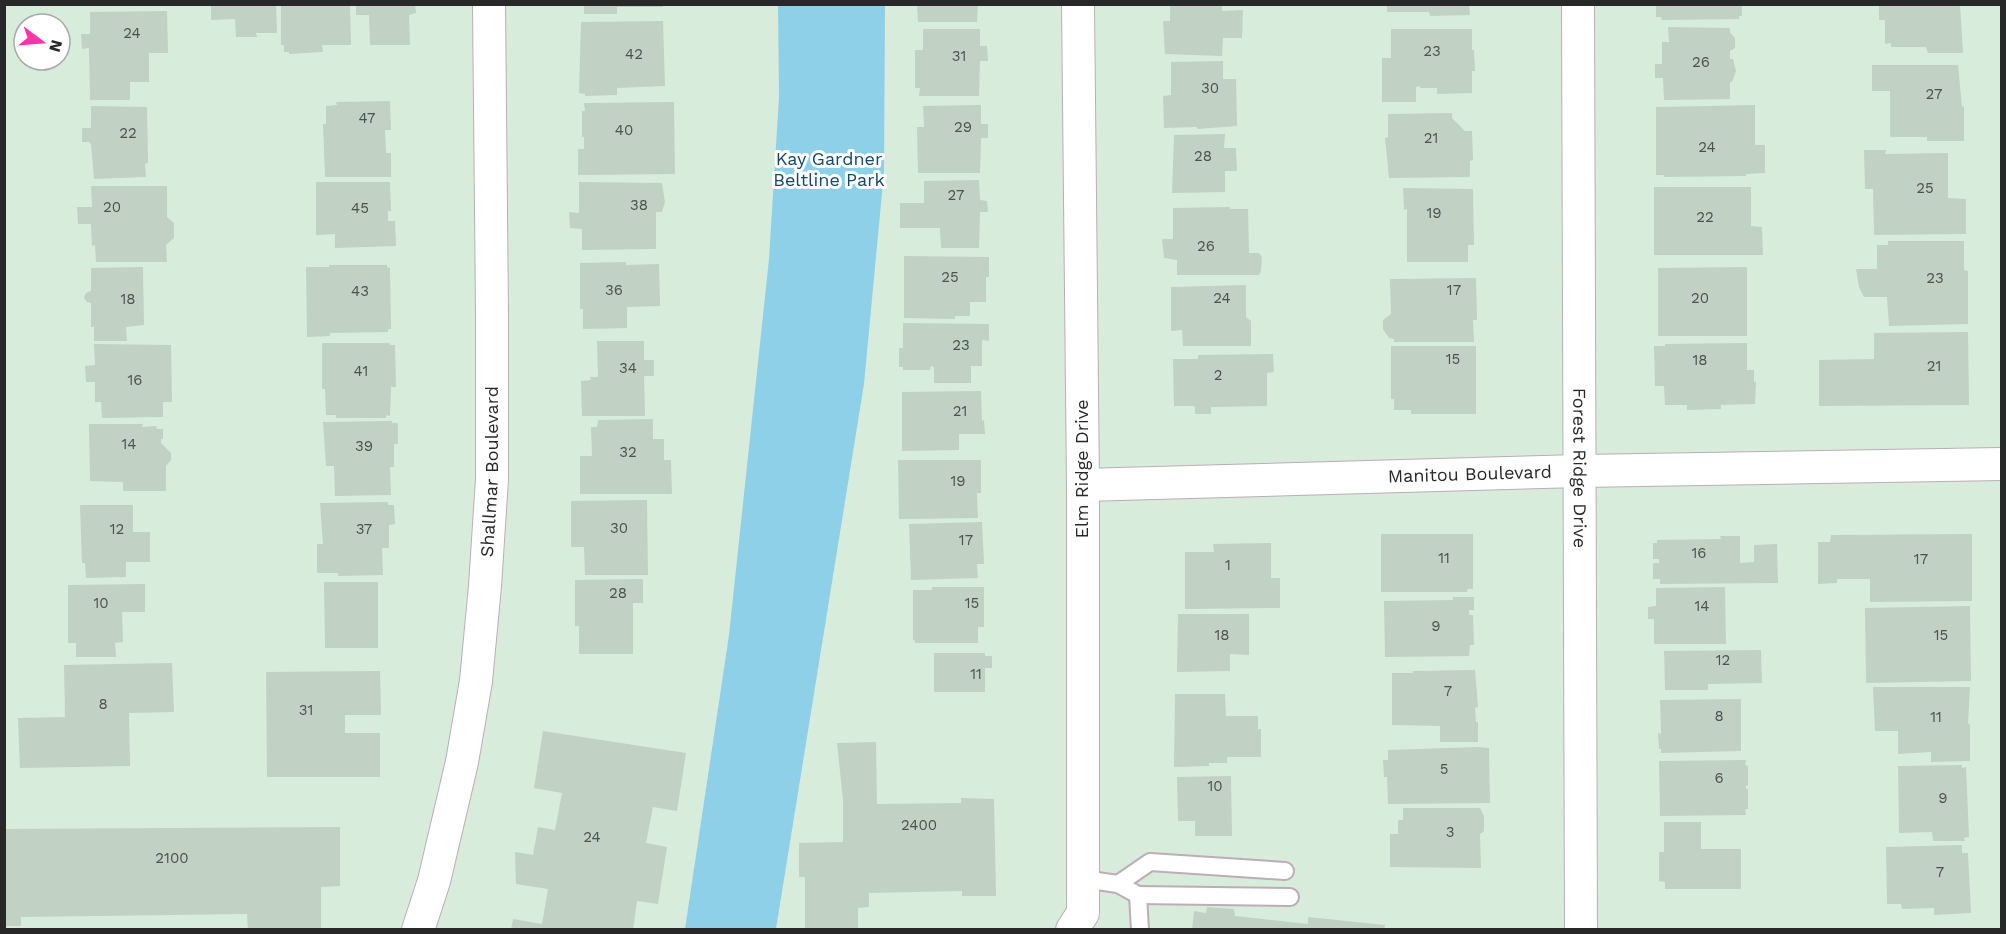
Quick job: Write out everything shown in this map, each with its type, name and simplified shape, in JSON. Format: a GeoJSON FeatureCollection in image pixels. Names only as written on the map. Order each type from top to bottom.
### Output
{"type":"FeatureCollection","features":[{"type":"Feature","properties":{"kind":"street","name":"Shallmar Boulevard"},"geometry":{"type":"LineString","coordinates":[[418,930],[434,881],[462,762],[476,681],[485,586],[492,468],[489,4]]}},
{"type":"Feature","properties":{"kind":"street","name":"Elm Ridge Drive"},"geometry":{"type":"LineString","coordinates":[[1072,930],[1083,913],[1083,485],[1078,4]]}},
{"type":"Feature","properties":{"kind":"street","name":"Forest Ridge Drive"},"geometry":{"type":"LineString","coordinates":[[1578,4],[1581,930]]}},
{"type":"Feature","properties":{"kind":"street","name":"Manitou Boulevard"},"geometry":{"type":"LineString","coordinates":[[1083,485],[1580,471],[2001,464]]}},
{"type":"Feature","properties":{"kind":"lane"},"geometry":{"type":"LineString","coordinates":[[1118,884],[1150,862],[1285,871]]}},
{"type":"Feature","properties":{"kind":"lane"},"geometry":{"type":"LineString","coordinates":[[1083,879],[1118,884],[1138,895],[1290,897]]}},
{"type":"Feature","properties":{"kind":"lane"},"geometry":{"type":"LineString","coordinates":[[1138,895],[1140,930]]}},
{"type":"Feature","properties":{"kind":"green space","name":"Kay Gardner Beltline Park"},"geometry":{"type":"Polygon","coordinates":[[[778,5],[885,5],[884,172],[864,384],[776,929],[685,929],[729,635],[769,259],[779,97],[778,5]]]}},
{"type":"Feature","properties":{"kind":"building"},"geometry":{"type":"Polygon","coordinates":[[[211,4],[276,4],[277,33],[256,33],[257,37],[236,37],[235,19],[211,20],[211,4]]]}},
{"type":"Feature","properties":{"kind":"building"},"geometry":{"type":"Polygon","coordinates":[[[281,4],[350,4],[351,45],[322,45],[323,52],[289,54],[289,52],[284,52],[284,45],[281,45],[281,4]]]}},
{"type":"Feature","properties":{"kind":"building"},"geometry":{"type":"Polygon","coordinates":[[[356,4],[415,4],[416,13],[409,15],[410,45],[370,45],[369,15],[356,15],[356,4]]]}},
{"type":"Feature","properties":{"kind":"building"},"geometry":{"type":"Polygon","coordinates":[[[584,4],[663,4],[663,7],[617,7],[617,14],[584,14],[584,4]]]}},
{"type":"Feature","properties":{"kind":"building"},"geometry":{"type":"Polygon","coordinates":[[[917,4],[978,4],[977,22],[918,22],[917,4]]]}},
{"type":"Feature","properties":{"kind":"building"},"geometry":{"type":"Polygon","coordinates":[[[1170,4],[1222,4],[1222,11],[1243,10],[1242,38],[1223,38],[1222,56],[1165,54],[1163,21],[1170,21],[1170,4]]]}},
{"type":"Feature","properties":{"kind":"building"},"geometry":{"type":"Polygon","coordinates":[[[1387,4],[1469,4],[1470,15],[1430,16],[1429,12],[1387,12],[1387,4]]]}},
{"type":"Feature","properties":{"kind":"building"},"geometry":{"type":"Polygon","coordinates":[[[1656,4],[1742,4],[1742,16],[1739,16],[1739,19],[1662,20],[1661,17],[1656,17],[1656,4]]]}},
{"type":"Feature","properties":{"kind":"building"},"geometry":{"type":"Polygon","coordinates":[[[1879,4],[1960,4],[1963,53],[1928,53],[1926,47],[1891,47],[1891,43],[1885,44],[1885,20],[1879,20],[1879,4]]]}},
{"type":"Feature","properties":{"kind":"building"},"geometry":{"type":"Polygon","coordinates":[[[167,11],[168,53],[149,53],[149,82],[130,82],[130,100],[90,100],[89,48],[82,49],[81,34],[90,34],[90,12],[167,11]]]}},
{"type":"Feature","properties":{"kind":"building"},"geometry":{"type":"Polygon","coordinates":[[[663,21],[665,86],[617,88],[617,95],[585,96],[579,93],[581,22],[663,21]]]}},
{"type":"Feature","properties":{"kind":"building"},"geometry":{"type":"Polygon","coordinates":[[[1668,27],[1730,28],[1730,33],[1735,38],[1735,48],[1730,51],[1730,59],[1733,59],[1736,71],[1730,82],[1730,99],[1664,100],[1663,78],[1655,78],[1655,64],[1662,64],[1662,42],[1669,42],[1668,27]]]}},
{"type":"Feature","properties":{"kind":"building"},"geometry":{"type":"Polygon","coordinates":[[[923,29],[980,29],[980,46],[987,46],[988,61],[980,61],[979,96],[919,96],[920,88],[915,88],[915,50],[923,50],[923,29]]]}},
{"type":"Feature","properties":{"kind":"building"},"geometry":{"type":"Polygon","coordinates":[[[1391,29],[1472,29],[1475,71],[1472,71],[1472,93],[1437,94],[1437,88],[1420,88],[1420,86],[1416,87],[1416,102],[1382,102],[1382,58],[1391,58],[1391,29]]]}},
{"type":"Feature","properties":{"kind":"building"},"geometry":{"type":"Polygon","coordinates":[[[1223,61],[1223,79],[1236,79],[1237,126],[1198,129],[1196,127],[1164,128],[1163,96],[1171,95],[1171,62],[1223,61]]]}},
{"type":"Feature","properties":{"kind":"building"},"geometry":{"type":"Polygon","coordinates":[[[1872,65],[1958,65],[1962,107],[1964,106],[1964,141],[1927,141],[1927,137],[1890,137],[1890,91],[1872,91],[1872,65]]]}},
{"type":"Feature","properties":{"kind":"building"},"geometry":{"type":"Polygon","coordinates":[[[390,101],[391,130],[385,130],[386,153],[391,153],[391,177],[325,177],[323,124],[326,124],[326,106],[337,105],[336,102],[390,101]]]}},
{"type":"Feature","properties":{"kind":"building"},"geometry":{"type":"Polygon","coordinates":[[[674,102],[675,174],[578,175],[578,149],[584,149],[582,111],[585,111],[584,103],[674,102]]]}},
{"type":"Feature","properties":{"kind":"building"},"geometry":{"type":"Polygon","coordinates":[[[981,105],[981,124],[988,124],[988,138],[981,138],[980,173],[918,173],[917,127],[924,127],[923,106],[981,105]]]}},
{"type":"Feature","properties":{"kind":"building"},"geometry":{"type":"Polygon","coordinates":[[[1755,105],[1755,145],[1765,145],[1765,173],[1746,174],[1746,176],[1664,177],[1664,175],[1656,175],[1656,107],[1755,105]]]}},
{"type":"Feature","properties":{"kind":"building"},"geometry":{"type":"Polygon","coordinates":[[[91,106],[147,107],[146,177],[94,179],[91,144],[82,142],[82,128],[91,127],[91,106]]]}},
{"type":"Feature","properties":{"kind":"building"},"geometry":{"type":"Polygon","coordinates":[[[1452,113],[1452,118],[1465,131],[1472,131],[1473,160],[1470,161],[1470,177],[1389,178],[1385,138],[1388,137],[1388,114],[1452,113]]]}},
{"type":"Feature","properties":{"kind":"building"},"geometry":{"type":"Polygon","coordinates":[[[1225,134],[1224,148],[1236,148],[1237,171],[1225,171],[1225,192],[1172,193],[1174,135],[1225,134]]]}},
{"type":"Feature","properties":{"kind":"building"},"geometry":{"type":"Polygon","coordinates":[[[1864,150],[1886,150],[1885,154],[1948,153],[1948,198],[1966,199],[1966,234],[1874,235],[1873,189],[1865,189],[1864,150]]]}},
{"type":"Feature","properties":{"kind":"building"},"geometry":{"type":"Polygon","coordinates":[[[979,180],[980,200],[987,201],[988,212],[980,212],[979,248],[941,248],[940,228],[900,228],[900,203],[924,203],[924,181],[979,180]]]}},
{"type":"Feature","properties":{"kind":"building"},"geometry":{"type":"Polygon","coordinates":[[[316,182],[390,182],[391,211],[388,211],[388,221],[395,221],[396,246],[335,248],[335,234],[316,235],[316,182]]]}},
{"type":"Feature","properties":{"kind":"building"},"geometry":{"type":"Polygon","coordinates":[[[579,182],[662,183],[665,202],[662,212],[656,212],[656,249],[582,250],[582,229],[570,228],[569,212],[579,213],[579,182]]]}},
{"type":"Feature","properties":{"kind":"building"},"geometry":{"type":"Polygon","coordinates":[[[91,186],[167,186],[167,217],[174,223],[174,238],[166,245],[167,262],[96,262],[95,245],[92,246],[91,224],[78,224],[77,207],[92,207],[91,186]]]}},
{"type":"Feature","properties":{"kind":"building"},"geometry":{"type":"Polygon","coordinates":[[[1654,187],[1751,187],[1751,226],[1762,227],[1763,255],[1654,255],[1654,187]]]}},
{"type":"Feature","properties":{"kind":"building"},"geometry":{"type":"Polygon","coordinates":[[[1403,188],[1473,189],[1474,245],[1468,245],[1468,262],[1407,262],[1407,209],[1404,210],[1403,188]]]}},
{"type":"Feature","properties":{"kind":"building"},"geometry":{"type":"Polygon","coordinates":[[[1230,207],[1230,209],[1248,209],[1249,253],[1259,253],[1262,257],[1259,275],[1177,275],[1177,260],[1164,258],[1162,239],[1173,239],[1173,208],[1230,207]]]}},
{"type":"Feature","properties":{"kind":"building"},"geometry":{"type":"Polygon","coordinates":[[[1888,241],[1964,241],[1964,270],[1968,271],[1968,324],[1889,326],[1887,297],[1864,297],[1859,287],[1856,269],[1877,269],[1877,245],[1888,245],[1888,241]]]}},
{"type":"Feature","properties":{"kind":"building"},"geometry":{"type":"Polygon","coordinates":[[[904,256],[989,257],[986,302],[970,302],[970,316],[955,316],[955,319],[904,318],[904,256]]]}},
{"type":"Feature","properties":{"kind":"building"},"geometry":{"type":"Polygon","coordinates":[[[626,262],[626,265],[659,264],[660,306],[627,307],[627,328],[583,329],[583,309],[580,309],[580,263],[626,262]]]}},
{"type":"Feature","properties":{"kind":"building"},"geometry":{"type":"Polygon","coordinates":[[[329,265],[387,265],[390,268],[391,329],[388,329],[388,332],[330,333],[330,336],[307,337],[306,267],[329,267],[329,265]]]}},
{"type":"Feature","properties":{"kind":"building"},"geometry":{"type":"Polygon","coordinates":[[[143,267],[144,325],[126,327],[127,341],[94,341],[94,327],[91,327],[91,303],[84,298],[86,293],[91,291],[91,268],[143,267]]]}},
{"type":"Feature","properties":{"kind":"building"},"geometry":{"type":"Polygon","coordinates":[[[1747,267],[1747,336],[1658,336],[1658,268],[1747,267]]]}},
{"type":"Feature","properties":{"kind":"building"},"geometry":{"type":"Polygon","coordinates":[[[1476,278],[1477,320],[1473,320],[1474,342],[1394,342],[1394,339],[1389,338],[1383,329],[1383,320],[1391,314],[1390,279],[1476,278]]]}},
{"type":"Feature","properties":{"kind":"building"},"geometry":{"type":"Polygon","coordinates":[[[1246,285],[1246,317],[1251,321],[1251,346],[1183,346],[1182,330],[1171,331],[1171,287],[1246,285]]]}},
{"type":"Feature","properties":{"kind":"building"},"geometry":{"type":"Polygon","coordinates":[[[903,323],[989,324],[989,341],[982,340],[982,366],[971,366],[971,383],[934,383],[934,367],[931,366],[930,370],[903,370],[903,367],[899,367],[899,348],[903,348],[903,323]]]}},
{"type":"Feature","properties":{"kind":"building"},"geometry":{"type":"Polygon","coordinates":[[[1968,332],[1969,405],[1819,406],[1819,360],[1874,359],[1874,333],[1968,332]]]}},
{"type":"Feature","properties":{"kind":"building"},"geometry":{"type":"Polygon","coordinates":[[[597,341],[644,341],[644,360],[654,360],[654,376],[644,376],[645,416],[582,416],[581,381],[591,380],[590,377],[598,377],[597,341]]]}},
{"type":"Feature","properties":{"kind":"building"},"geometry":{"type":"Polygon","coordinates":[[[322,343],[390,343],[390,345],[395,345],[396,387],[391,387],[390,416],[386,415],[386,418],[336,418],[336,415],[326,415],[325,389],[322,389],[322,343]]]}},
{"type":"Feature","properties":{"kind":"building"},"geometry":{"type":"Polygon","coordinates":[[[1747,343],[1747,370],[1754,370],[1754,382],[1756,382],[1755,404],[1721,405],[1721,409],[1687,410],[1687,405],[1665,405],[1664,386],[1655,386],[1654,346],[1747,343]]]}},
{"type":"Feature","properties":{"kind":"building"},"geometry":{"type":"Polygon","coordinates":[[[94,344],[171,345],[172,402],[163,402],[163,417],[102,418],[101,402],[95,402],[95,382],[86,382],[85,366],[95,365],[94,344]]]}},
{"type":"Feature","properties":{"kind":"building"},"geometry":{"type":"Polygon","coordinates":[[[1391,346],[1476,346],[1476,414],[1411,414],[1411,410],[1394,410],[1394,399],[1391,399],[1391,346]]]}},
{"type":"Feature","properties":{"kind":"building"},"geometry":{"type":"Polygon","coordinates":[[[1273,354],[1274,372],[1267,373],[1267,406],[1211,407],[1211,414],[1195,414],[1193,406],[1174,406],[1173,359],[1198,359],[1198,355],[1273,354]]]}},
{"type":"Feature","properties":{"kind":"building"},"geometry":{"type":"Polygon","coordinates":[[[981,391],[985,434],[959,434],[959,450],[902,451],[902,392],[981,391]]]}},
{"type":"Feature","properties":{"kind":"building"},"geometry":{"type":"Polygon","coordinates":[[[653,419],[653,439],[664,439],[664,460],[671,460],[672,494],[580,494],[580,456],[592,456],[591,427],[597,427],[598,420],[653,419]]]}},
{"type":"Feature","properties":{"kind":"building"},"geometry":{"type":"Polygon","coordinates":[[[392,421],[392,423],[398,423],[398,444],[394,444],[394,467],[390,467],[391,495],[335,496],[334,466],[326,466],[323,422],[392,421]]]}},
{"type":"Feature","properties":{"kind":"building"},"geometry":{"type":"Polygon","coordinates":[[[89,424],[143,424],[142,427],[156,426],[157,429],[163,429],[161,443],[171,453],[171,460],[166,466],[166,491],[123,491],[123,482],[90,481],[89,424]]]}},
{"type":"Feature","properties":{"kind":"building"},"geometry":{"type":"Polygon","coordinates":[[[898,460],[981,460],[981,493],[977,493],[978,518],[899,519],[898,460]]]}},
{"type":"Feature","properties":{"kind":"building"},"geometry":{"type":"Polygon","coordinates":[[[647,500],[648,575],[585,575],[584,547],[571,547],[571,501],[647,500]]]}},
{"type":"Feature","properties":{"kind":"building"},"geometry":{"type":"Polygon","coordinates":[[[388,502],[388,505],[394,505],[395,524],[389,525],[389,548],[382,548],[383,575],[338,576],[338,573],[317,573],[317,544],[323,544],[320,503],[388,502]]]}},
{"type":"Feature","properties":{"kind":"building"},"geometry":{"type":"Polygon","coordinates":[[[80,505],[133,505],[133,532],[150,532],[150,562],[126,562],[126,577],[86,578],[85,563],[82,563],[80,505]]]}},
{"type":"Feature","properties":{"kind":"building"},"geometry":{"type":"Polygon","coordinates":[[[982,522],[984,564],[977,564],[978,578],[911,580],[909,524],[982,522]]]}},
{"type":"Feature","properties":{"kind":"building"},"geometry":{"type":"Polygon","coordinates":[[[1381,534],[1473,534],[1473,589],[1468,589],[1467,592],[1381,592],[1381,534]]]}},
{"type":"Feature","properties":{"kind":"building"},"geometry":{"type":"Polygon","coordinates":[[[1972,534],[1972,601],[1870,602],[1870,579],[1837,579],[1837,583],[1818,584],[1818,542],[1830,542],[1831,535],[1972,534]]]}},
{"type":"Feature","properties":{"kind":"building"},"geometry":{"type":"Polygon","coordinates":[[[1720,536],[1740,536],[1740,563],[1754,562],[1754,545],[1777,544],[1778,583],[1660,584],[1660,579],[1653,579],[1653,563],[1659,563],[1659,559],[1653,559],[1653,543],[1657,543],[1657,540],[1721,539],[1720,536]]]}},
{"type":"Feature","properties":{"kind":"building"},"geometry":{"type":"Polygon","coordinates":[[[1271,543],[1271,578],[1280,578],[1280,608],[1185,609],[1185,552],[1214,552],[1213,544],[1271,543]]]}},
{"type":"Feature","properties":{"kind":"building"},"geometry":{"type":"Polygon","coordinates":[[[643,579],[643,603],[633,603],[633,654],[579,654],[579,626],[575,626],[575,580],[643,579]]]}},
{"type":"Feature","properties":{"kind":"building"},"geometry":{"type":"Polygon","coordinates":[[[324,582],[378,582],[378,648],[325,648],[324,582]]]}},
{"type":"Feature","properties":{"kind":"building"},"geometry":{"type":"Polygon","coordinates":[[[145,584],[145,612],[122,612],[123,642],[115,643],[116,657],[76,657],[76,643],[68,643],[68,585],[145,584]]]}},
{"type":"Feature","properties":{"kind":"building"},"geometry":{"type":"Polygon","coordinates":[[[932,587],[984,587],[984,627],[978,627],[978,643],[915,643],[915,640],[913,641],[913,590],[932,590],[932,587]]]}},
{"type":"Feature","properties":{"kind":"building"},"geometry":{"type":"Polygon","coordinates":[[[1725,587],[1726,644],[1654,644],[1654,619],[1648,619],[1648,607],[1656,606],[1656,588],[1725,587]]]}},
{"type":"Feature","properties":{"kind":"building"},"geometry":{"type":"Polygon","coordinates":[[[1453,597],[1474,597],[1474,610],[1469,610],[1469,615],[1473,615],[1474,645],[1470,645],[1469,656],[1385,657],[1384,601],[1453,600],[1453,597]]]}},
{"type":"Feature","properties":{"kind":"building"},"geometry":{"type":"Polygon","coordinates":[[[1970,606],[1971,681],[1866,683],[1865,608],[1970,606]]]}},
{"type":"Feature","properties":{"kind":"building"},"geometry":{"type":"Polygon","coordinates":[[[1178,614],[1249,614],[1249,655],[1230,654],[1230,671],[1177,672],[1178,614]]]}},
{"type":"Feature","properties":{"kind":"building"},"geometry":{"type":"Polygon","coordinates":[[[1761,650],[1762,683],[1708,684],[1708,690],[1665,690],[1664,651],[1761,650]]]}},
{"type":"Feature","properties":{"kind":"building"},"geometry":{"type":"Polygon","coordinates":[[[934,653],[985,653],[985,656],[992,656],[992,668],[985,668],[985,692],[934,692],[934,653]]]}},
{"type":"Feature","properties":{"kind":"building"},"geometry":{"type":"Polygon","coordinates":[[[172,663],[174,712],[129,713],[130,766],[20,768],[18,718],[65,717],[64,665],[172,663]]]}},
{"type":"Feature","properties":{"kind":"building"},"geometry":{"type":"Polygon","coordinates":[[[1475,670],[1478,742],[1440,742],[1440,726],[1392,725],[1392,673],[1475,670]]]}},
{"type":"Feature","properties":{"kind":"building"},"geometry":{"type":"Polygon","coordinates":[[[380,671],[381,715],[345,715],[345,733],[380,733],[380,777],[267,777],[266,672],[380,671]]]}},
{"type":"Feature","properties":{"kind":"building"},"geometry":{"type":"Polygon","coordinates":[[[1873,687],[1970,687],[1968,724],[1970,724],[1970,761],[1931,762],[1931,752],[1898,754],[1898,731],[1875,731],[1873,687]]]}},
{"type":"Feature","properties":{"kind":"building"},"geometry":{"type":"Polygon","coordinates":[[[1175,694],[1225,694],[1226,716],[1258,716],[1258,729],[1261,729],[1261,757],[1227,757],[1227,763],[1174,767],[1175,694]]]}},
{"type":"Feature","properties":{"kind":"building"},"geometry":{"type":"Polygon","coordinates":[[[1741,699],[1741,751],[1661,753],[1658,733],[1661,734],[1660,700],[1741,699]]]}},
{"type":"Feature","properties":{"kind":"building"},"geometry":{"type":"Polygon","coordinates":[[[543,731],[686,753],[677,811],[653,807],[646,843],[667,847],[658,904],[637,901],[633,930],[511,930],[513,919],[542,924],[548,889],[516,884],[515,852],[533,855],[538,827],[555,830],[562,793],[534,788],[543,731]]]}},
{"type":"Feature","properties":{"kind":"building"},"geometry":{"type":"Polygon","coordinates":[[[876,742],[877,804],[961,803],[961,798],[994,799],[996,896],[962,896],[962,891],[869,893],[869,907],[858,908],[858,930],[805,930],[805,877],[799,877],[799,843],[843,842],[843,800],[837,743],[876,742]]]}},
{"type":"Feature","properties":{"kind":"building"},"geometry":{"type":"Polygon","coordinates":[[[1489,748],[1490,803],[1388,804],[1387,777],[1384,777],[1383,760],[1388,760],[1388,750],[1489,748]]]}},
{"type":"Feature","properties":{"kind":"building"},"geometry":{"type":"Polygon","coordinates":[[[1746,760],[1748,809],[1745,809],[1746,815],[1660,816],[1659,761],[1746,760]]]}},
{"type":"Feature","properties":{"kind":"building"},"geometry":{"type":"Polygon","coordinates":[[[1962,765],[1962,768],[1966,767],[1969,837],[1964,838],[1965,841],[1933,841],[1932,832],[1899,833],[1898,766],[1962,765]]]}},
{"type":"Feature","properties":{"kind":"building"},"geometry":{"type":"Polygon","coordinates":[[[1231,776],[1232,836],[1195,836],[1195,821],[1178,821],[1177,777],[1231,776]]]}},
{"type":"Feature","properties":{"kind":"building"},"geometry":{"type":"Polygon","coordinates":[[[1403,808],[1480,808],[1484,816],[1484,831],[1480,834],[1481,868],[1390,867],[1390,834],[1398,834],[1398,820],[1403,820],[1403,808]]]}},
{"type":"Feature","properties":{"kind":"building"},"geometry":{"type":"Polygon","coordinates":[[[1664,822],[1701,822],[1701,849],[1741,849],[1741,889],[1665,889],[1665,882],[1659,881],[1659,852],[1664,852],[1664,822]]]}},
{"type":"Feature","properties":{"kind":"building"},"geometry":{"type":"Polygon","coordinates":[[[340,827],[340,886],[321,887],[321,930],[248,930],[247,914],[21,917],[21,926],[4,926],[4,829],[340,827]]]}},
{"type":"Feature","properties":{"kind":"building"},"geometry":{"type":"Polygon","coordinates":[[[1962,845],[1962,853],[1968,853],[1971,913],[1934,915],[1934,908],[1902,909],[1901,904],[1887,904],[1886,847],[1962,845]]]}},
{"type":"Feature","properties":{"kind":"building"},"geometry":{"type":"Polygon","coordinates":[[[1207,907],[1234,909],[1235,916],[1308,924],[1308,917],[1385,925],[1384,930],[1192,930],[1194,911],[1206,913],[1207,907]]]}}]}
